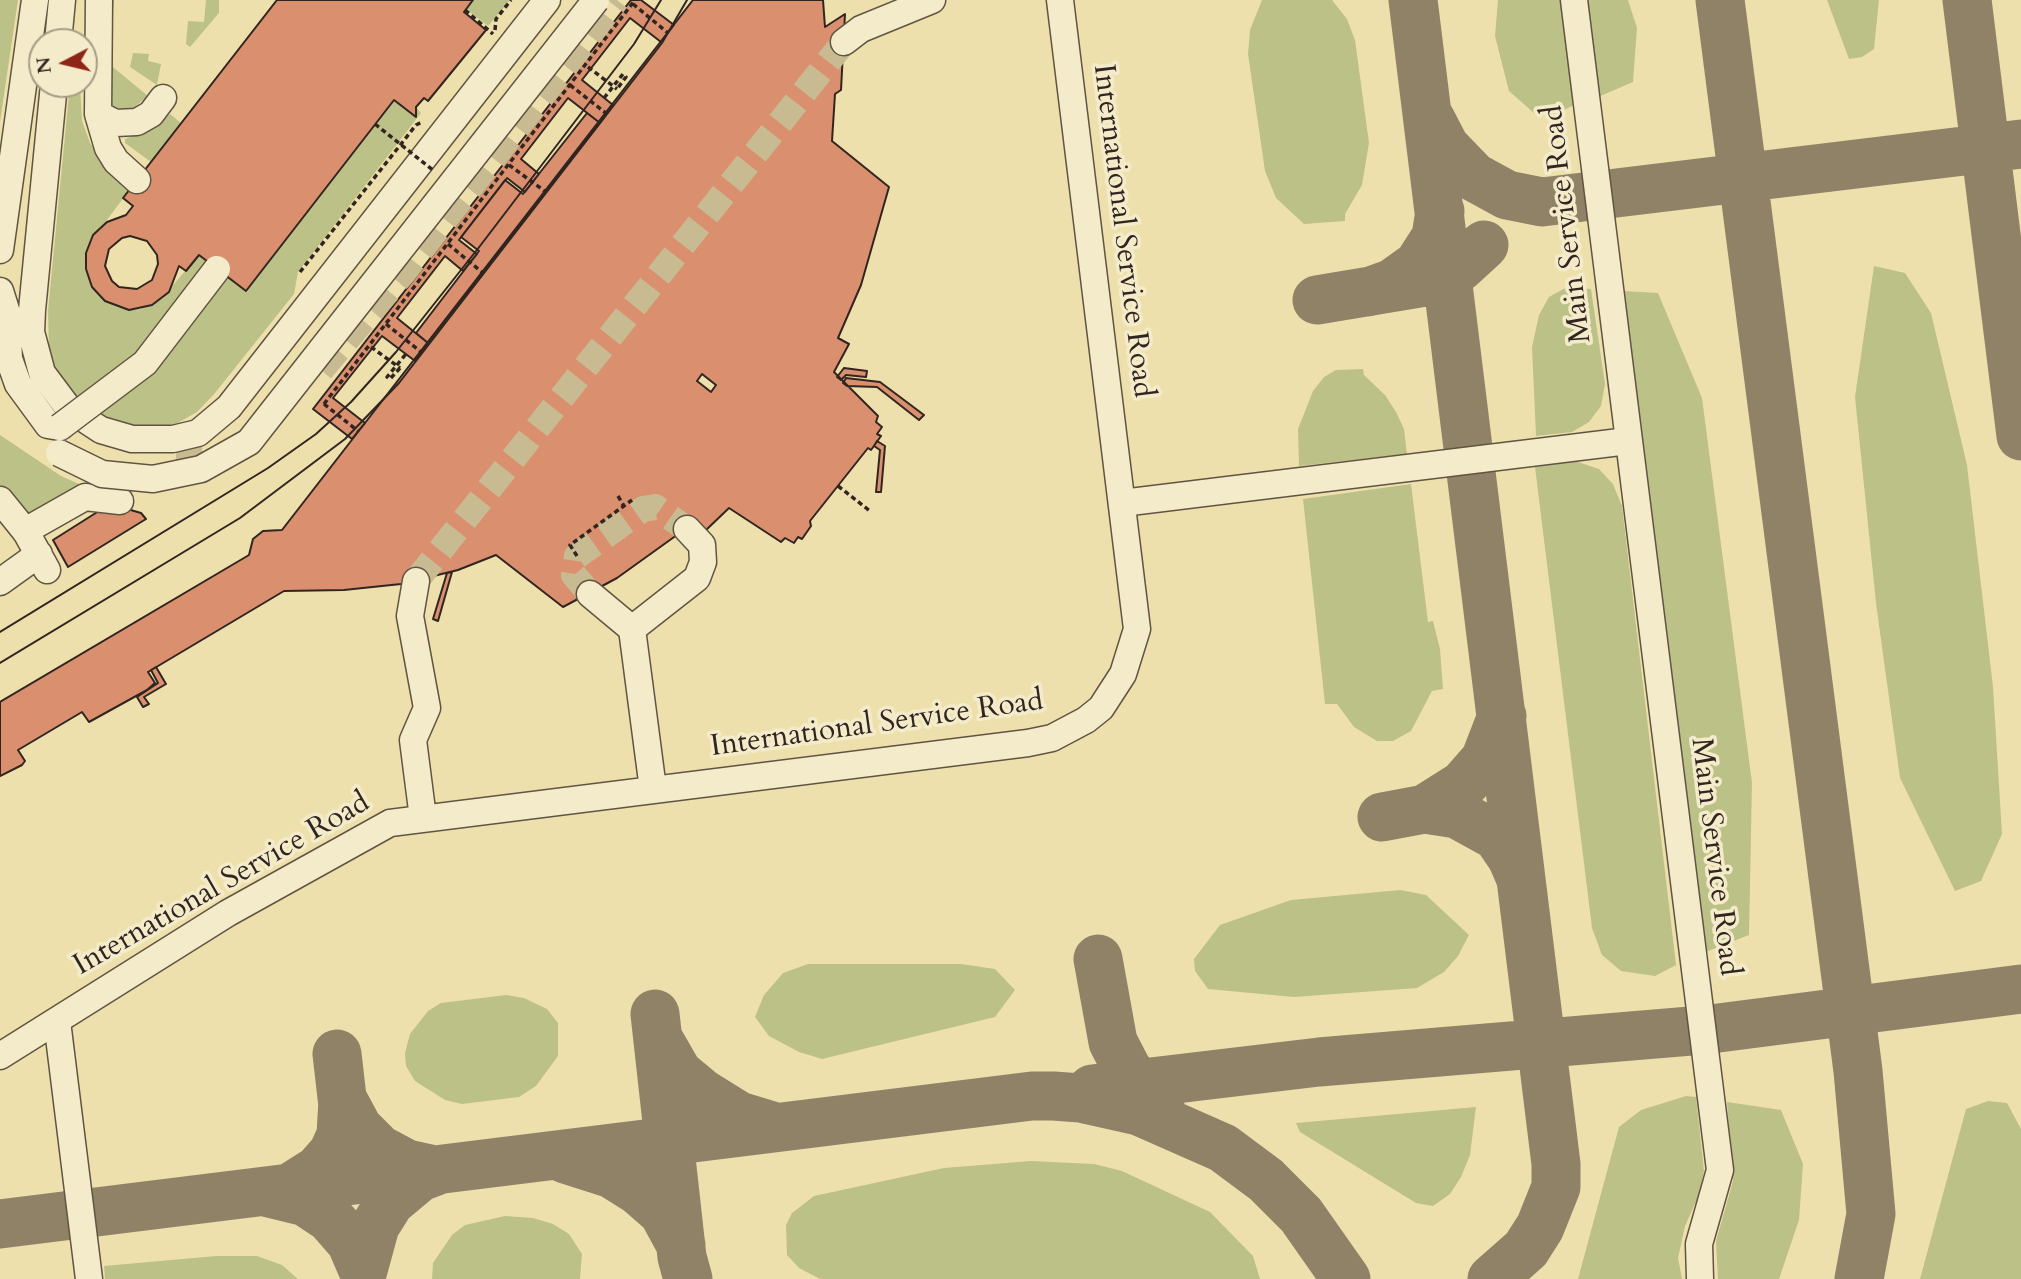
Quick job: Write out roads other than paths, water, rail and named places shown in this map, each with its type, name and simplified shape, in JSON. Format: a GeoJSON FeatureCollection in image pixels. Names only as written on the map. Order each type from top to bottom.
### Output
{"type":"FeatureCollection","features":[{"type":"Feature","properties":{"kind":"street"},"geometry":{"type":"LineString","coordinates":[[0,250],[36,0]]}},
{"type":"Feature","properties":{"kind":"street"},"geometry":{"type":"LineString","coordinates":[[59,28],[62,0]]}},
{"type":"Feature","properties":{"kind":"street"},"geometry":{"type":"LineString","coordinates":[[99,0],[98,114],[108,148],[116,161],[137,180]]}},
{"type":"Feature","properties":{"kind":"street"},"geometry":{"type":"LineString","coordinates":[[132,439],[173,439],[198,433],[229,407],[547,0]]}},
{"type":"Feature","properties":{"kind":"street"},"geometry":{"type":"LineString","coordinates":[[0,373],[8,395],[24,420],[60,440],[102,474],[153,480],[201,469],[249,442],[596,0]]}},
{"type":"Feature","properties":{"kind":"street"},"geometry":{"type":"LineString","coordinates":[[843,50],[879,23],[932,0]]}},
{"type":"Feature","properties":{"kind":"street","name":"International Service Road"},"geometry":{"type":"LineString","coordinates":[[0,1056],[206,927],[378,827],[423,818],[1028,743],[1052,738],[1086,720],[1101,708],[1118,684],[1132,651],[1136,629],[1060,0]]}},
{"type":"Feature","properties":{"kind":"street","name":"Main Service Road"},"geometry":{"type":"LineString","coordinates":[[1574,0],[1720,1170],[1699,1244],[1700,1279]]}},
{"type":"Feature","properties":{"kind":"street"},"geometry":{"type":"LineString","coordinates":[[53,98],[32,310],[34,349],[42,373],[69,409],[101,430],[132,439],[176,458]]}},
{"type":"Feature","properties":{"kind":"street"},"geometry":{"type":"LineString","coordinates":[[98,114],[115,123],[137,122],[151,114],[163,98]]}},
{"type":"Feature","properties":{"kind":"street"},"geometry":{"type":"LineString","coordinates":[[60,440],[145,363],[217,269]]}},
{"type":"Feature","properties":{"kind":"street"},"geometry":{"type":"LineString","coordinates":[[0,291],[7,313],[9,359],[18,384],[60,440]]}},
{"type":"Feature","properties":{"kind":"street"},"geometry":{"type":"LineString","coordinates":[[1122,503],[1628,441]]}},
{"type":"Feature","properties":{"kind":"street"},"geometry":{"type":"LineString","coordinates":[[25,531],[85,496],[120,500]]}},
{"type":"Feature","properties":{"kind":"street"},"geometry":{"type":"LineString","coordinates":[[0,500],[25,531],[43,562],[0,582]]}},
{"type":"Feature","properties":{"kind":"street"},"geometry":{"type":"LineString","coordinates":[[632,629],[697,578],[703,562],[702,545],[687,529]]}},
{"type":"Feature","properties":{"kind":"street"},"geometry":{"type":"LineString","coordinates":[[423,818],[413,740],[427,708],[427,656],[422,606],[426,579]]}},
{"type":"Feature","properties":{"kind":"street"},"geometry":{"type":"LineString","coordinates":[[590,594],[632,629],[653,789]]}},
{"type":"Feature","properties":{"kind":"street"},"geometry":{"type":"LineString","coordinates":[[57,1021],[89,1279]]}},
{"type":"Feature","properties":{"kind":"tunnel"},"geometry":{"type":"LineString","coordinates":[[321,370],[404,272],[617,0]]}},
{"type":"Feature","properties":{"kind":"tunnel"},"geometry":{"type":"LineString","coordinates":[[416,581],[844,42]]}},
{"type":"Feature","properties":{"kind":"tunnel"},"geometry":{"type":"LineString","coordinates":[[176,458],[223,459]]}},
{"type":"Feature","properties":{"kind":"tunnel"},"geometry":{"type":"LineString","coordinates":[[590,594],[574,575],[577,556],[643,509],[655,507],[687,529]]}},
{"type":"Feature","properties":{"kind":"tram line"},"geometry":{"type":"LineString","coordinates":[[0,632],[268,468],[316,434],[351,402],[396,352],[480,246],[634,44],[661,0]]}},
{"type":"Feature","properties":{"kind":"tram line"},"geometry":{"type":"LineString","coordinates":[[0,663],[240,518],[345,439],[399,383],[662,43],[687,0]]}}]}
